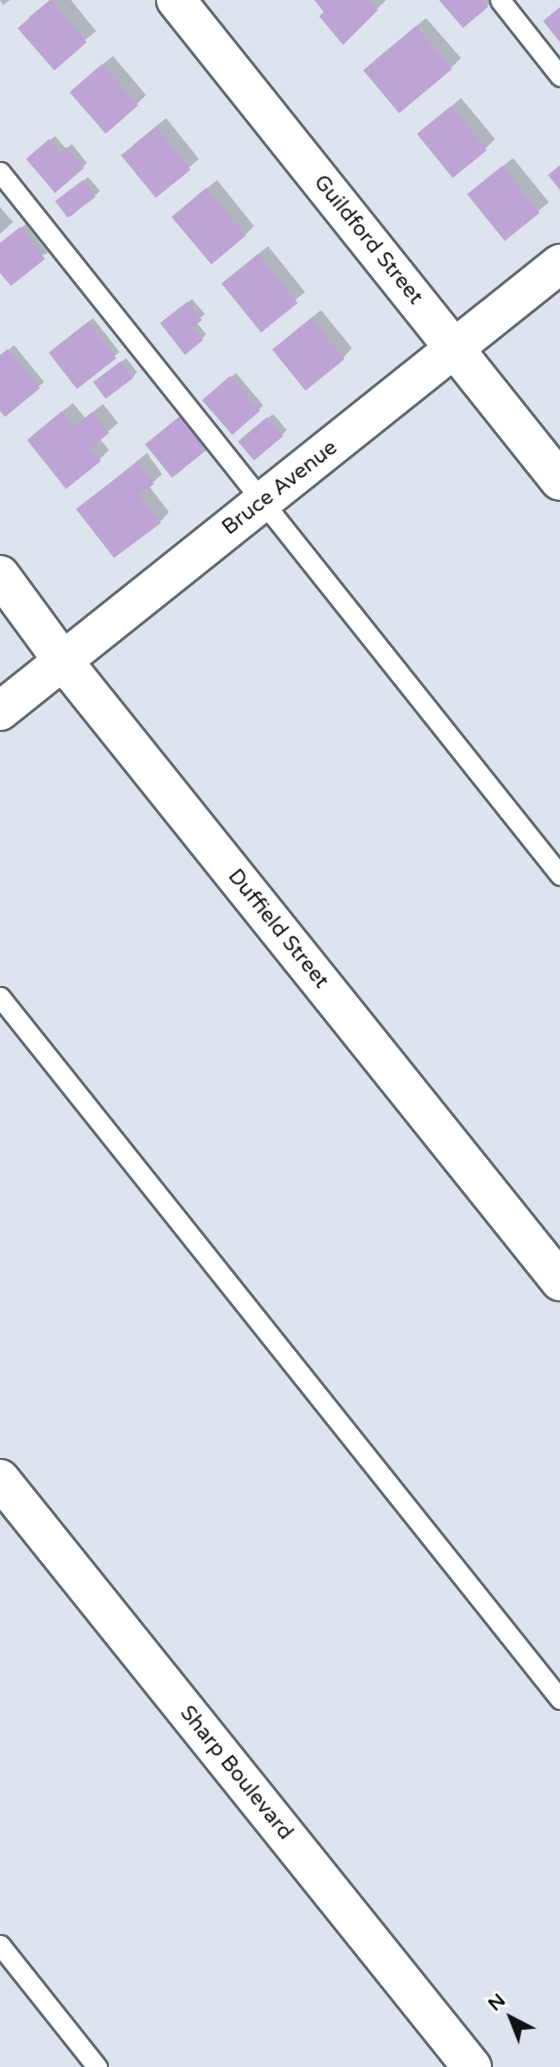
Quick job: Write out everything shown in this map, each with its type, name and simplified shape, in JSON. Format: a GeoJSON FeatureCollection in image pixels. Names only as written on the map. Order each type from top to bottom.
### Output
{"type":"FeatureCollection","features":[{"type":"Feature","properties":{"kind":"street","name":"Guildford Street"},"geometry":{"type":"LineString","coordinates":[[176,0],[560,481]]}},
{"type":"Feature","properties":{"kind":"street","name":"Bruce Avenue"},"geometry":{"type":"LineString","coordinates":[[0,711],[560,264]]}},
{"type":"Feature","properties":{"kind":"street","name":"Duffield Street"},"geometry":{"type":"LineString","coordinates":[[0,575],[63,661],[560,1281]]}},
{"type":"Feature","properties":{"kind":"street","name":"Sharp Boulevard"},"geometry":{"type":"LineString","coordinates":[[0,1479],[472,2067]]}},
{"type":"Feature","properties":{"kind":"lane"},"geometry":{"type":"LineString","coordinates":[[500,0],[560,76]]}},
{"type":"Feature","properties":{"kind":"lane"},"geometry":{"type":"LineString","coordinates":[[0,172],[264,500],[560,875]]}},
{"type":"Feature","properties":{"kind":"lane"},"geometry":{"type":"LineString","coordinates":[[0,996],[560,1699]]}},
{"type":"Feature","properties":{"kind":"lane"},"geometry":{"type":"LineString","coordinates":[[0,1945],[97,2067]]}},
{"type":"Feature","properties":{"kind":"building"},"geometry":{"type":"Polygon","coordinates":[[[50,0],[87,42],[54,70],[18,28],[50,0]]]}},
{"type":"Feature","properties":{"kind":"building"},"geometry":{"type":"Polygon","coordinates":[[[314,0],[369,0],[378,10],[343,45],[319,16],[324,12],[314,0]]]}},
{"type":"Feature","properties":{"kind":"building"},"geometry":{"type":"Polygon","coordinates":[[[439,0],[482,0],[488,7],[463,28],[439,0]]]}},
{"type":"Feature","properties":{"kind":"building"},"geometry":{"type":"Polygon","coordinates":[[[560,7],[560,42],[543,21],[560,7]]]}},
{"type":"Feature","properties":{"kind":"building"},"geometry":{"type":"Polygon","coordinates":[[[416,26],[452,69],[399,113],[363,70],[416,26]]]}},
{"type":"Feature","properties":{"kind":"building"},"geometry":{"type":"Polygon","coordinates":[[[102,64],[138,106],[106,134],[70,92],[102,64]]]}},
{"type":"Feature","properties":{"kind":"building"},"geometry":{"type":"Polygon","coordinates":[[[451,106],[487,150],[453,178],[417,134],[451,106]]]}},
{"type":"Feature","properties":{"kind":"building"},"geometry":{"type":"Polygon","coordinates":[[[156,127],[191,170],[156,198],[121,155],[156,127]]]}},
{"type":"Feature","properties":{"kind":"building"},"geometry":{"type":"Polygon","coordinates":[[[49,139],[60,153],[66,147],[84,168],[55,193],[26,159],[49,139]]]}},
{"type":"Feature","properties":{"kind":"building"},"geometry":{"type":"Polygon","coordinates":[[[560,165],[560,190],[548,175],[560,165]]]}},
{"type":"Feature","properties":{"kind":"building"},"geometry":{"type":"Polygon","coordinates":[[[502,166],[540,213],[505,241],[467,194],[502,166]]]}},
{"type":"Feature","properties":{"kind":"building"},"geometry":{"type":"Polygon","coordinates":[[[83,180],[96,197],[68,218],[55,201],[83,180]]]}},
{"type":"Feature","properties":{"kind":"building"},"geometry":{"type":"Polygon","coordinates":[[[206,188],[246,235],[211,264],[172,217],[206,188]]]}},
{"type":"Feature","properties":{"kind":"building"},"geometry":{"type":"Polygon","coordinates":[[[20,227],[45,259],[11,286],[0,273],[0,243],[20,227]]]}},
{"type":"Feature","properties":{"kind":"building"},"geometry":{"type":"Polygon","coordinates":[[[258,254],[298,303],[261,333],[221,284],[258,254]]]}},
{"type":"Feature","properties":{"kind":"building"},"geometry":{"type":"Polygon","coordinates":[[[187,302],[202,320],[192,328],[203,340],[185,355],[160,323],[187,302]]]}},
{"type":"Feature","properties":{"kind":"building"},"geometry":{"type":"Polygon","coordinates":[[[311,318],[344,359],[305,391],[272,349],[311,318]]]}},
{"type":"Feature","properties":{"kind":"building"},"geometry":{"type":"Polygon","coordinates":[[[88,322],[116,358],[77,389],[49,353],[88,322]]]}},
{"type":"Feature","properties":{"kind":"building"},"geometry":{"type":"Polygon","coordinates":[[[8,349],[40,388],[5,417],[0,411],[0,355],[8,349]]]}},
{"type":"Feature","properties":{"kind":"building"},"geometry":{"type":"Polygon","coordinates":[[[121,361],[134,378],[106,399],[93,382],[121,361]]]}},
{"type":"Feature","properties":{"kind":"building"},"geometry":{"type":"Polygon","coordinates":[[[230,376],[260,411],[232,435],[202,400],[230,376]]]}},
{"type":"Feature","properties":{"kind":"building"},"geometry":{"type":"Polygon","coordinates":[[[62,411],[74,427],[92,412],[109,433],[91,448],[101,461],[66,489],[27,440],[62,411]]]}},
{"type":"Feature","properties":{"kind":"building"},"geometry":{"type":"Polygon","coordinates":[[[180,416],[207,449],[172,478],[145,444],[180,416]]]}},
{"type":"Feature","properties":{"kind":"building"},"geometry":{"type":"Polygon","coordinates":[[[267,417],[283,436],[254,461],[238,441],[267,417]]]}},
{"type":"Feature","properties":{"kind":"building"},"geometry":{"type":"Polygon","coordinates":[[[137,462],[154,484],[139,495],[161,523],[114,558],[76,509],[137,462]]]}}]}
